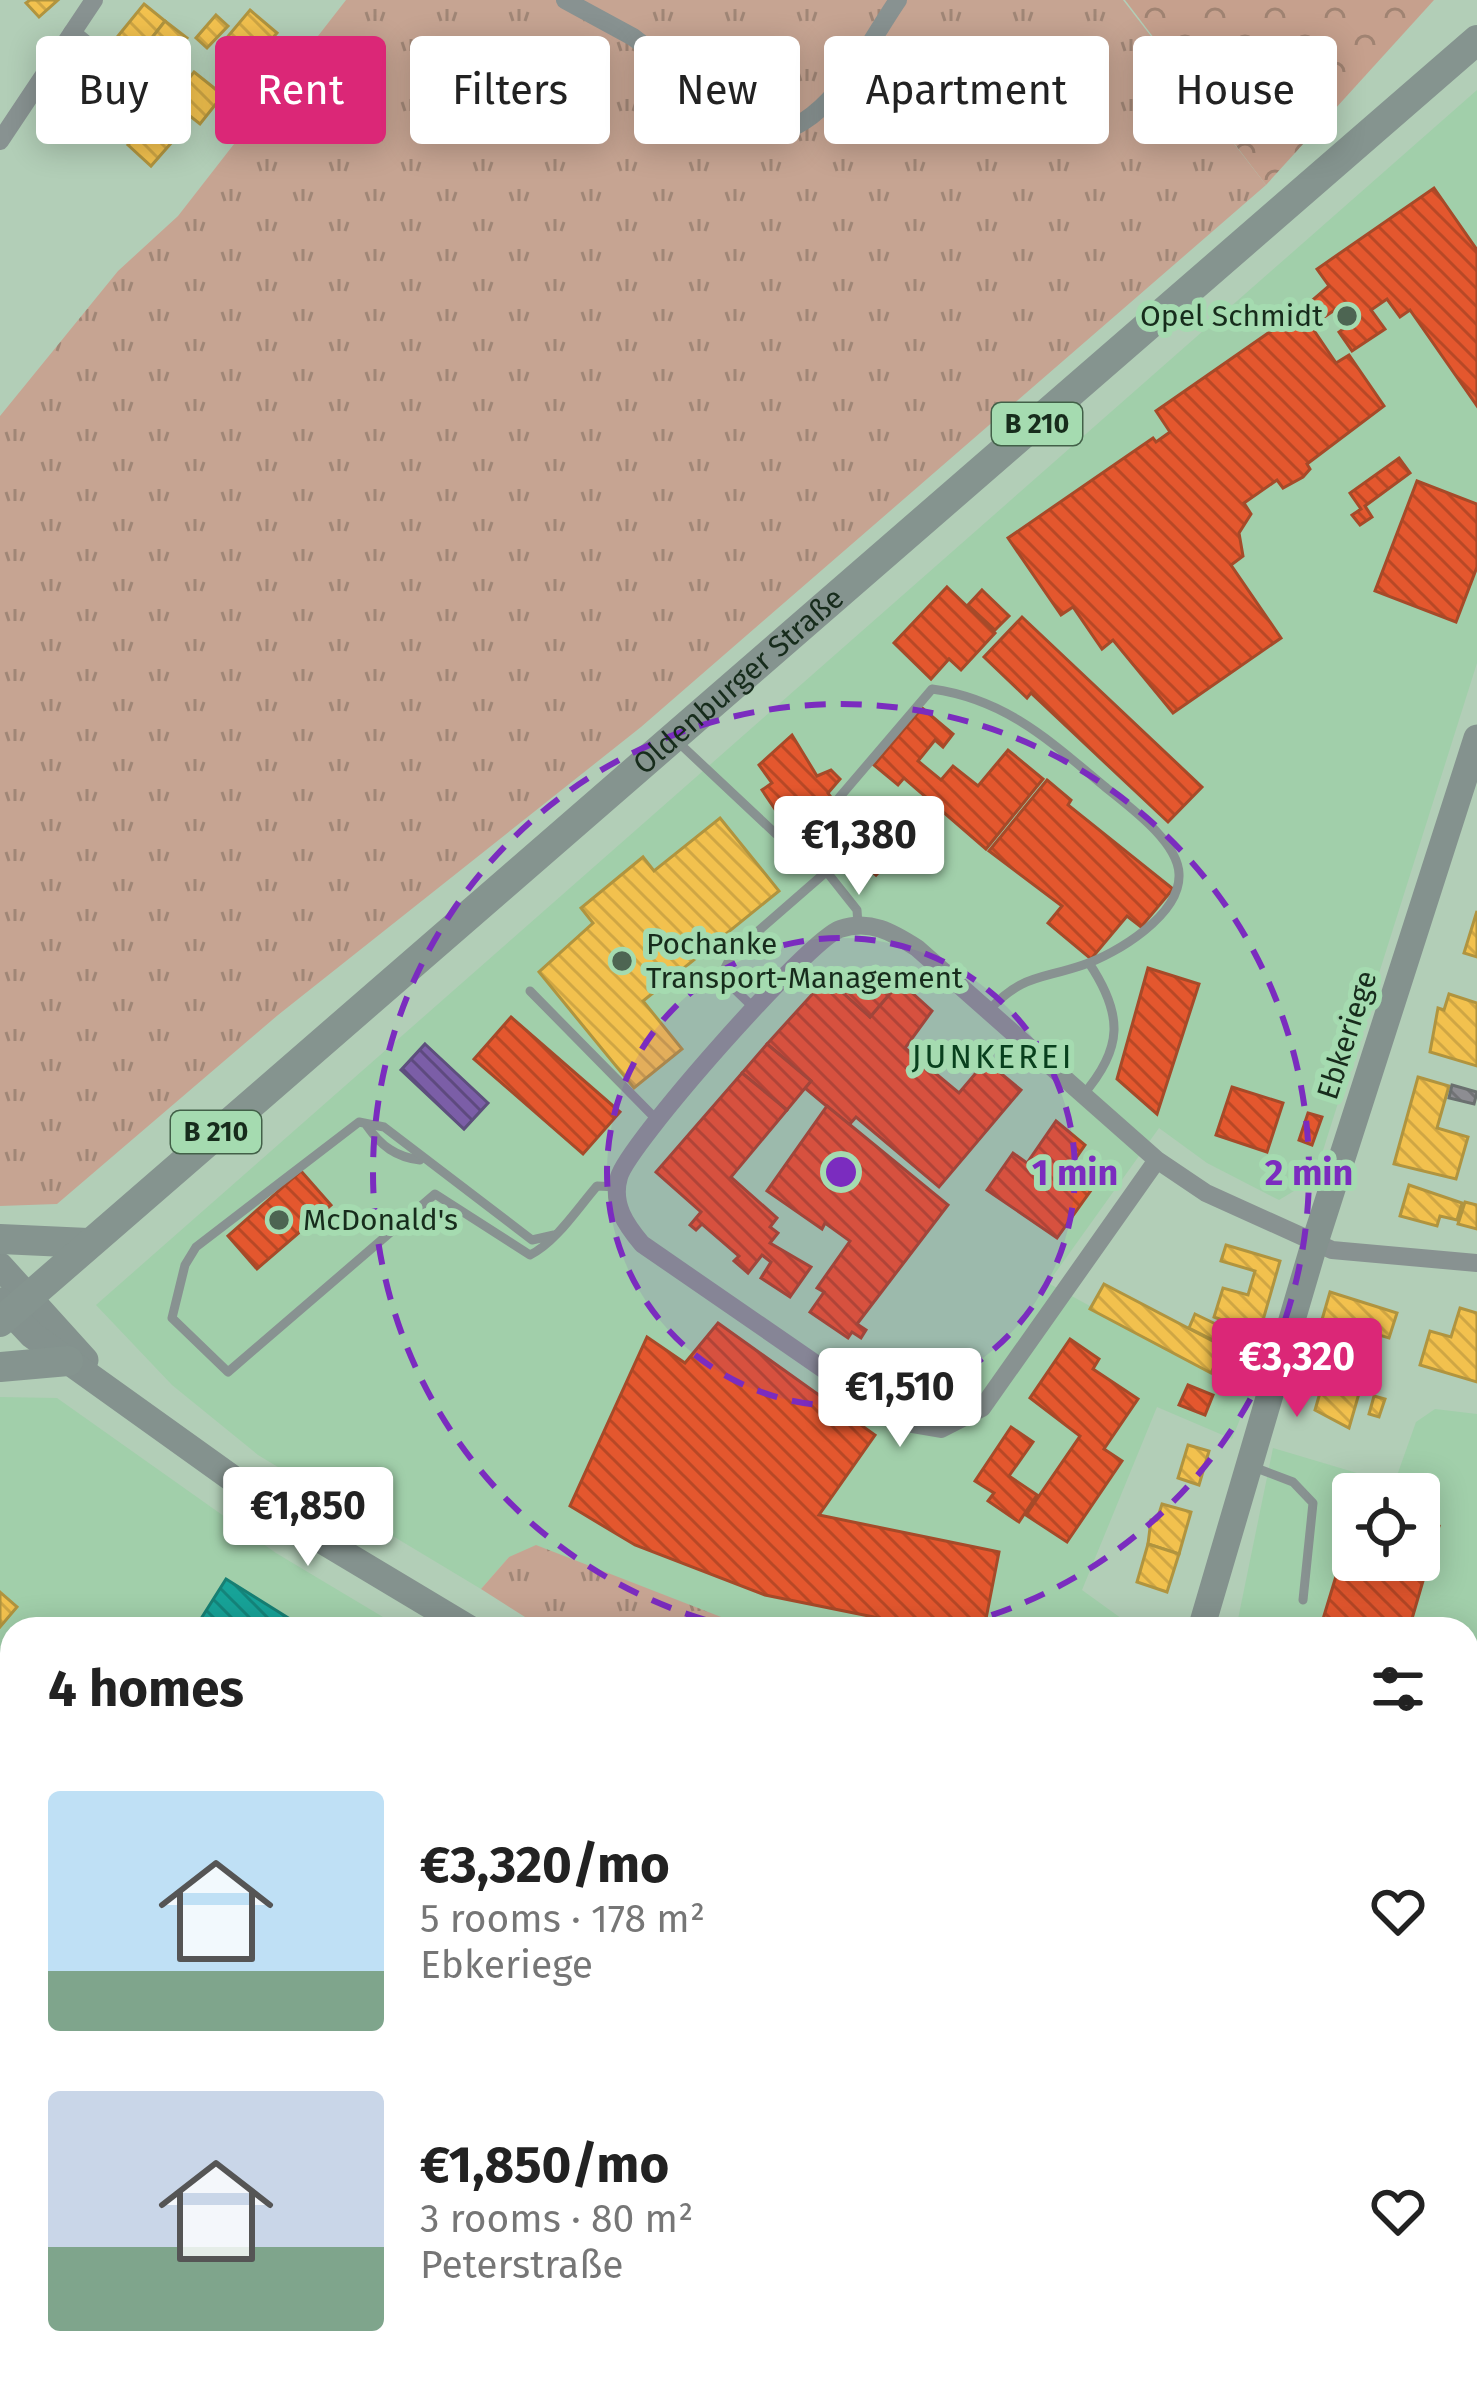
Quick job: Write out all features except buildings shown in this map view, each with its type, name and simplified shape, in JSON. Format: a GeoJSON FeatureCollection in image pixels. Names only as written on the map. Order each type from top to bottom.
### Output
{"type":"FeatureCollection","features":[{"type":"Feature","properties":{"kind":"main road","name":"Oldenburger Straße"},"geometry":{"type":"LineString","coordinates":[[9,1308],[675,740],[1477,40]]}},
{"type":"Feature","properties":{"kind":"main road"},"geometry":{"type":"LineString","coordinates":[[0,1239],[88,1243]]}},
{"type":"Feature","properties":{"kind":"main road"},"geometry":{"type":"LineString","coordinates":[[0,1367],[68,1360]]}},
{"type":"Feature","properties":{"kind":"street"},"geometry":{"type":"LineString","coordinates":[[0,141],[94,0]]}},
{"type":"Feature","properties":{"kind":"street"},"geometry":{"type":"LineString","coordinates":[[566,0],[633,37],[760,135],[782,135],[836,92],[898,0]]}},
{"type":"Feature","properties":{"kind":"street"},"geometry":{"type":"LineString","coordinates":[[72,33],[76,36]]}},
{"type":"Feature","properties":{"kind":"street","name":"Ebkeriege"},"geometry":{"type":"LineString","coordinates":[[1205,1617],[1314,1245],[1477,738]]}},
{"type":"Feature","properties":{"kind":"street"},"geometry":{"type":"LineString","coordinates":[[1157,1160],[982,1408],[941,1429],[900,1422],[642,1244],[624,1222],[617,1187],[626,1160],[755,1009],[823,936],[858,925],[892,932],[917,948],[1157,1160],[1206,1193],[1314,1245],[1418,1261],[1477,1263]]}},
{"type":"Feature","properties":{"kind":"street"},"geometry":{"type":"LineString","coordinates":[[0,1266],[9,1308],[68,1360],[103,1382]]}},
{"type":"Feature","properties":{"kind":"street"},"geometry":{"type":"LineString","coordinates":[[9,1308],[303,1529],[450,1617]]}},
{"type":"Feature","properties":{"kind":"lane"},"geometry":{"type":"LineString","coordinates":[[808,847],[826,813],[932,689],[1000,706],[1028,722],[1132,810],[1169,849],[1180,874],[1174,893],[1143,930],[1089,963],[1018,981],[986,1012]]}},
{"type":"Feature","properties":{"kind":"lane"},"geometry":{"type":"LineString","coordinates":[[675,740],[704,761],[776,834],[808,847],[857,910],[858,925]]}},
{"type":"Feature","properties":{"kind":"lane"},"geometry":{"type":"LineString","coordinates":[[755,1009],[721,976],[731,954],[826,872]]}},
{"type":"Feature","properties":{"kind":"lane"},"geometry":{"type":"LineString","coordinates":[[1082,1096],[1104,1072],[1116,1026],[1114,1001],[1089,963]]}},
{"type":"Feature","properties":{"kind":"lane"},"geometry":{"type":"LineString","coordinates":[[530,991],[658,1120]]}},
{"type":"Feature","properties":{"kind":"lane"},"geometry":{"type":"LineString","coordinates":[[554,1235],[532,1240],[420,1160],[384,1127],[350,1124],[196,1247],[170,1307],[186,1337],[228,1372],[436,1193],[520,1253],[537,1252],[554,1235],[597,1186],[617,1187]]}},
{"type":"Feature","properties":{"kind":"lane"},"geometry":{"type":"LineString","coordinates":[[1251,1466],[1293,1482],[1313,1503],[1303,1600]]}},
{"type":"Feature","properties":{"kind":"shaded area"},"geometry":{"type":"Polygon","coordinates":[[[1477,90],[1477,663],[1314,1179],[1279,1200],[1207,1163],[1159,1128],[1048,1283],[1250,1394],[1232,1439],[1157,1407],[1082,1590],[1119,1617],[720,1617],[658,1594],[509,1557],[481,1589],[258,1455],[172,1385],[96,1305],[1477,90]]]}},
{"type":"Feature","properties":{"kind":"shaded area"},"geometry":{"type":"Polygon","coordinates":[[[0,1397],[57,1398],[276,1553],[383,1617],[0,1617],[0,1397]]]}},
{"type":"Feature","properties":{"kind":"shaded area"},"geometry":{"type":"Polygon","coordinates":[[[1435,1409],[1477,1414],[1477,1617],[1238,1617],[1273,1448],[1357,1473],[1332,1473],[1332,1581],[1440,1581],[1440,1473],[1398,1473],[1416,1422],[1435,1409]]]}},
{"type":"Feature","properties":{"kind":"green space"},"geometry":{"type":"Polygon","coordinates":[[[346,0],[1123,0],[1151,36],[1133,36],[1133,144],[1234,144],[1266,185],[641,727],[278,1015],[57,1204],[0,1206],[0,416],[118,271],[178,216],[234,144],[386,144],[386,36],[318,36],[346,0]]]}},
{"type":"Feature","properties":{"kind":"green space"},"geometry":{"type":"Polygon","coordinates":[[[1125,0],[1434,0],[1337,107],[1337,36],[1152,36],[1125,0]]]}},
{"type":"Feature","properties":{"kind":"green space"},"geometry":{"type":"Polygon","coordinates":[[[1235,144],[1303,144],[1266,185],[1235,144]]]}},
{"type":"Feature","properties":{"kind":"green space"},"geometry":{"type":"Polygon","coordinates":[[[536,1545],[721,1617],[525,1617],[481,1589],[509,1557],[536,1545]]]}},
{"type":"Feature","properties":{"kind":"place","name":"Opel Schmidt"},"geometry":{"type":"Point","coordinates":[1347,316]}},
{"type":"Feature","properties":{"kind":"place","name":"Pochanke Transport-Management"},"geometry":{"type":"Point","coordinates":[622,961]}},
{"type":"Feature","properties":{"kind":"place","name":"McDonald's"},"geometry":{"type":"Point","coordinates":[279,1220]}},
{"type":"Feature","properties":{"kind":"district","name":"JUNKEREI"},"geometry":{"type":"Point","coordinates":[993,1057]}}]}
